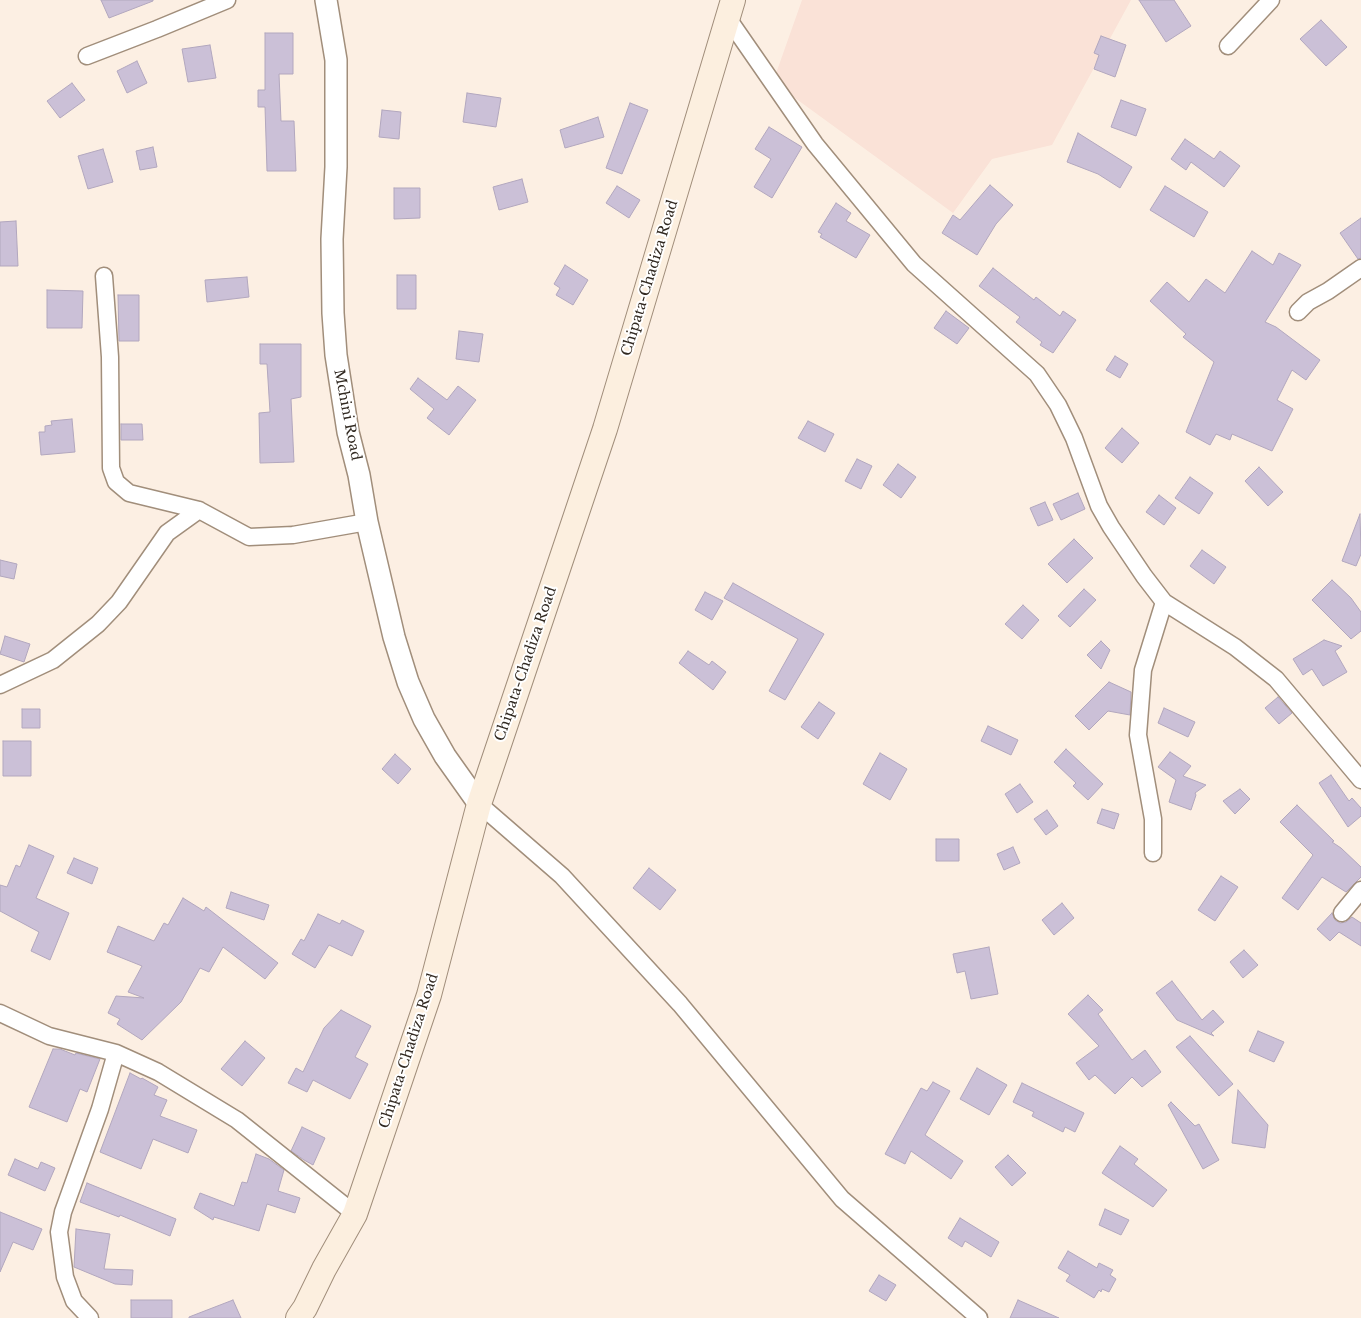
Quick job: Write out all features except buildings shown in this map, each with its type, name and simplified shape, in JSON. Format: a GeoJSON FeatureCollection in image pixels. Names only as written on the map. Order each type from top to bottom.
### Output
{"type":"FeatureCollection","features":[{"type":"Feature","properties":{"kind":"main road","name":"Chipata-Chadiza Road"},"geometry":{"type":"LineString","coordinates":[[298,1318],[354,1214],[429,995],[479,804],[605,429],[730,8]]}},
{"type":"Feature","properties":{"kind":"street"},"geometry":{"type":"LineString","coordinates":[[87,56],[157,30],[227,0]]}},
{"type":"Feature","properties":{"kind":"street","name":"Mchini Road"},"geometry":{"type":"LineString","coordinates":[[326,0],[336,60],[336,167],[332,239],[336,355],[348,432],[394,637],[408,682],[424,719],[445,756],[479,804]]}},
{"type":"Feature","properties":{"kind":"street"},"geometry":{"type":"LineString","coordinates":[[1228,46],[1271,0]]}},
{"type":"Feature","properties":{"kind":"street"},"geometry":{"type":"LineString","coordinates":[[730,8],[815,144],[914,264],[1037,374],[1058,404],[1074,438],[1099,506],[1144,576],[1164,602],[1235,647],[1276,679],[1361,780]]}},
{"type":"Feature","properties":{"kind":"street"},"geometry":{"type":"LineString","coordinates":[[1298,312],[1308,302],[1328,291],[1361,268]]}},
{"type":"Feature","properties":{"kind":"street"},"geometry":{"type":"LineString","coordinates":[[104,276],[110,357],[111,468],[116,482],[129,493],[200,510],[249,537],[293,535],[367,522]]}},
{"type":"Feature","properties":{"kind":"street"},"geometry":{"type":"LineString","coordinates":[[0,685],[53,660],[98,624],[119,602],[167,532],[200,510]]}},
{"type":"Feature","properties":{"kind":"street"},"geometry":{"type":"LineString","coordinates":[[1153,853],[1153,819],[1138,735],[1143,670],[1164,602]]}},
{"type":"Feature","properties":{"kind":"street"},"geometry":{"type":"LineString","coordinates":[[479,804],[562,876],[680,1004],[842,1199],[979,1318]]}},
{"type":"Feature","properties":{"kind":"street"},"geometry":{"type":"LineString","coordinates":[[1342,913],[1361,890]]}},
{"type":"Feature","properties":{"kind":"street"},"geometry":{"type":"LineString","coordinates":[[0,1013],[49,1036],[116,1052],[158,1072],[237,1120],[354,1214]]}},
{"type":"Feature","properties":{"kind":"street"},"geometry":{"type":"LineString","coordinates":[[90,1318],[74,1301],[65,1277],[59,1232],[68,1197],[100,1109],[116,1052]]}},
{"type":"Feature","properties":{"kind":"shaded area"},"geometry":{"type":"Polygon","coordinates":[[[802,0],[1131,0],[1052,145],[992,159],[953,213],[773,82],[802,0]]]}}]}
